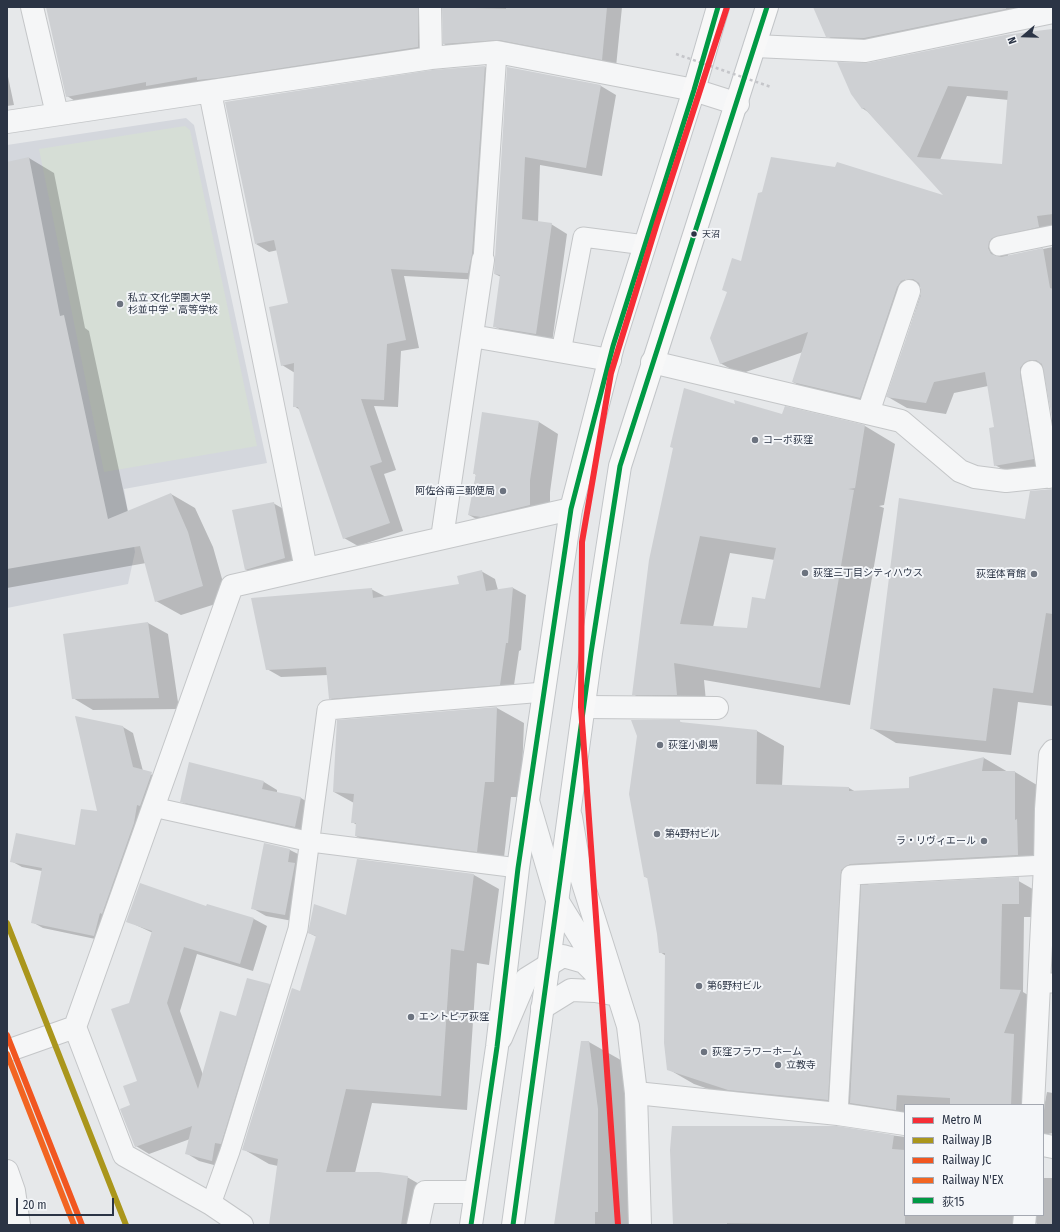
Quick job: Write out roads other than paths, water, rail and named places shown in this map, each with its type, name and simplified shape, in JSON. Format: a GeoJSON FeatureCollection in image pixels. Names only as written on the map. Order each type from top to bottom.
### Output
{"type":"FeatureCollection","features":[{"type":"Feature","properties":{"kind":"main road"},"geometry":{"type":"LineString","coordinates":[[470,1225],[497,1047],[518,868],[571,509],[610,360],[694,90],[718,7]]}},
{"type":"Feature","properties":{"kind":"main road"},"geometry":{"type":"LineString","coordinates":[[513,1225],[584,707],[620,466],[652,362],[738,104],[767,7]]}},
{"type":"Feature","properties":{"kind":"street"},"geometry":{"type":"LineString","coordinates":[[32,7],[57,114]]}},
{"type":"Feature","properties":{"kind":"street"},"geometry":{"type":"LineString","coordinates":[[430,7],[431,58]]}},
{"type":"Feature","properties":{"kind":"street"},"geometry":{"type":"LineString","coordinates":[[756,46],[865,51],[1053,12]]}},
{"type":"Feature","properties":{"kind":"street"},"geometry":{"type":"LineString","coordinates":[[7,122],[431,58],[497,52],[694,90],[738,104]]}},
{"type":"Feature","properties":{"kind":"street"},"geometry":{"type":"LineString","coordinates":[[210,92],[306,569]]}},
{"type":"Feature","properties":{"kind":"street"},"geometry":{"type":"LineString","coordinates":[[442,538],[483,260]]}},
{"type":"Feature","properties":{"kind":"street"},"geometry":{"type":"LineString","coordinates":[[868,413],[909,291]]}},
{"type":"Feature","properties":{"kind":"street"},"geometry":{"type":"LineString","coordinates":[[472,336],[610,360]]}},
{"type":"Feature","properties":{"kind":"street"},"geometry":{"type":"LineString","coordinates":[[652,362],[901,421],[960,471],[975,477],[1006,481],[1051,477],[1032,372]]}},
{"type":"Feature","properties":{"kind":"street"},"geometry":{"type":"LineString","coordinates":[[242,1225],[211,1204],[124,1155],[75,1027],[232,586],[571,509]]}},
{"type":"Feature","properties":{"kind":"street"},"geometry":{"type":"LineString","coordinates":[[584,707],[717,708]]}},
{"type":"Feature","properties":{"kind":"street"},"geometry":{"type":"LineString","coordinates":[[1033,1104],[1046,983],[1046,809],[1050,755],[1053,751]]}},
{"type":"Feature","properties":{"kind":"street"},"geometry":{"type":"LineString","coordinates":[[528,801],[557,900],[590,955],[618,995]]}},
{"type":"Feature","properties":{"kind":"street"},"geometry":{"type":"LineString","coordinates":[[570,808],[581,877],[628,1026],[636,1093],[640,1225]]}},
{"type":"Feature","properties":{"kind":"street"},"geometry":{"type":"LineString","coordinates":[[497,1047],[526,979],[563,956],[584,962],[618,995]]}},
{"type":"Feature","properties":{"kind":"street"},"geometry":{"type":"LineString","coordinates":[[542,1008],[571,990],[595,991],[618,995]]}},
{"type":"Feature","properties":{"kind":"street"},"geometry":{"type":"LineString","coordinates":[[7,1051],[75,1027]]}},
{"type":"Feature","properties":{"kind":"street"},"geometry":{"type":"LineString","coordinates":[[636,1093],[838,1114],[904,1124]]}},
{"type":"Feature","properties":{"kind":"street"},"geometry":{"type":"LineString","coordinates":[[7,1171],[19,1225]]}},
{"type":"Feature","properties":{"kind":"street"},"geometry":{"type":"LineString","coordinates":[[418,1225],[425,1192],[475,1192]]}},
{"type":"Feature","properties":{"kind":"lane"},"geometry":{"type":"LineString","coordinates":[[483,260],[497,52]]}},
{"type":"Feature","properties":{"kind":"lane"},"geometry":{"type":"LineString","coordinates":[[999,246],[1053,235]]}},
{"type":"Feature","properties":{"kind":"lane"},"geometry":{"type":"LineString","coordinates":[[561,352],[582,237],[645,245]]}},
{"type":"Feature","properties":{"kind":"lane"},"geometry":{"type":"LineString","coordinates":[[211,1204],[230,1151],[298,929],[311,842],[327,710],[544,692]]}},
{"type":"Feature","properties":{"kind":"lane"},"geometry":{"type":"LineString","coordinates":[[153,807],[311,842],[518,868]]}},
{"type":"Feature","properties":{"kind":"lane"},"geometry":{"type":"LineString","coordinates":[[838,1114],[851,875],[1045,865]]}},
{"type":"Feature","properties":{"kind":"metro line","name":"M"},"geometry":{"type":"LineString","coordinates":[[618,1225],[581,707],[582,542],[611,373],[657,223],[727,7]]}},
{"type":"Feature","properties":{"kind":"rail line","name":"JB"},"geometry":{"type":"LineString","coordinates":[[7,923],[126,1225]]}},
{"type":"Feature","properties":{"kind":"rail line","name":"JC"},"geometry":{"type":"LineString","coordinates":[[7,1035],[82,1225]]}},
{"type":"Feature","properties":{"kind":"rail line","name":"N'EX"},"geometry":{"type":"LineString","coordinates":[[7,1054],[74,1225]]}},
{"type":"Feature","properties":{"kind":"place","name":"天沼"},"geometry":{"type":"Point","coordinates":[694,234]}},
{"type":"Feature","properties":{"kind":"place","name":"私立 文化学園大学 杉並中学・高等学校"},"geometry":{"type":"Point","coordinates":[120,304]}},
{"type":"Feature","properties":{"kind":"place","name":"コーポ荻窪"},"geometry":{"type":"Point","coordinates":[755,440]}},
{"type":"Feature","properties":{"kind":"place","name":"阿佐谷南三郵便局"},"geometry":{"type":"Point","coordinates":[503,491]}},
{"type":"Feature","properties":{"kind":"place","name":"荻窪三丁目シティハウス"},"geometry":{"type":"Point","coordinates":[805,573]}},
{"type":"Feature","properties":{"kind":"place","name":"荻窪体育館"},"geometry":{"type":"Point","coordinates":[1034,574]}},
{"type":"Feature","properties":{"kind":"place","name":"荻窪小劇場"},"geometry":{"type":"Point","coordinates":[660,745]}},
{"type":"Feature","properties":{"kind":"place","name":"第4野村ビル"},"geometry":{"type":"Point","coordinates":[657,834]}},
{"type":"Feature","properties":{"kind":"place","name":"ラ・リヴィエール"},"geometry":{"type":"Point","coordinates":[984,841]}},
{"type":"Feature","properties":{"kind":"place","name":"第6野村ビル"},"geometry":{"type":"Point","coordinates":[699,986]}},
{"type":"Feature","properties":{"kind":"place","name":"エントピア荻窪"},"geometry":{"type":"Point","coordinates":[411,1017]}},
{"type":"Feature","properties":{"kind":"place","name":"荻窪フラワーホーム"},"geometry":{"type":"Point","coordinates":[704,1052]}},
{"type":"Feature","properties":{"kind":"place","name":"立教寺"},"geometry":{"type":"Point","coordinates":[778,1065]}}]}
